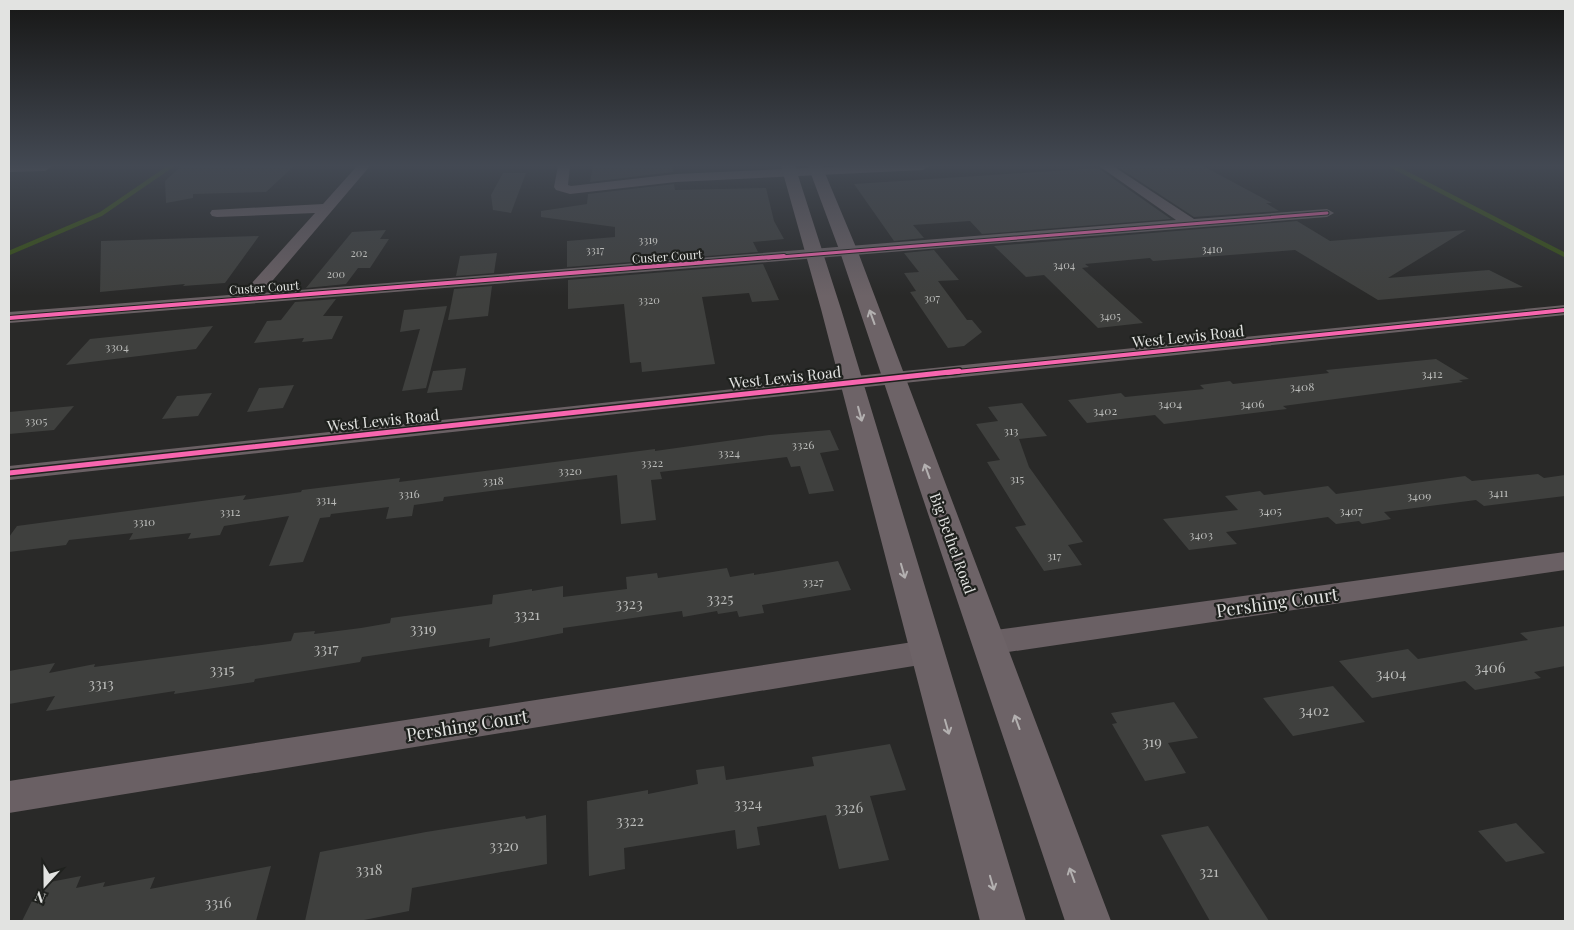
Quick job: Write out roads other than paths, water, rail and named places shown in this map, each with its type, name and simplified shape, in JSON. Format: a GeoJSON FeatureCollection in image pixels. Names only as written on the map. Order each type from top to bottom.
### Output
{"type":"FeatureCollection","features":[{"type":"Feature","properties":{"kind":"main road"},"geometry":{"type":"LineString","coordinates":[[809,209],[816,255],[1003,921]]}},
{"type":"Feature","properties":{"kind":"main road","name":"Big Bethel Road"},"geometry":{"type":"LineString","coordinates":[[825,209],[849,252],[1088,921]]}},
{"type":"Feature","properties":{"kind":"street"},"geometry":{"type":"LineString","coordinates":[[217,213],[296,209]]}},
{"type":"Feature","properties":{"kind":"street"},"geometry":{"type":"LineString","coordinates":[[248,298],[326,209]]}},
{"type":"Feature","properties":{"kind":"street"},"geometry":{"type":"LineString","coordinates":[[1169,209],[1190,223]]}},
{"type":"Feature","properties":{"kind":"street","name":"Custer Court"},"geometry":{"type":"LineString","coordinates":[[9,318],[1327,213]]}},
{"type":"Feature","properties":{"kind":"street","name":"West Lewis Road"},"geometry":{"type":"LineString","coordinates":[[9,473],[894,378],[1565,310]]}},
{"type":"Feature","properties":{"kind":"street","name":"Pershing Court"},"geometry":{"type":"LineString","coordinates":[[988,643],[1565,560]]}},
{"type":"Feature","properties":{"kind":"street","name":"Pershing Court"},"geometry":{"type":"LineString","coordinates":[[9,797],[926,652]]}},
{"type":"Feature","properties":{"kind":"waterway"},"geometry":{"type":"LineString","coordinates":[[9,253],[108,209]]}},
{"type":"Feature","properties":{"kind":"waterway"},"geometry":{"type":"LineString","coordinates":[[1476,209],[1565,255]]}}]}
